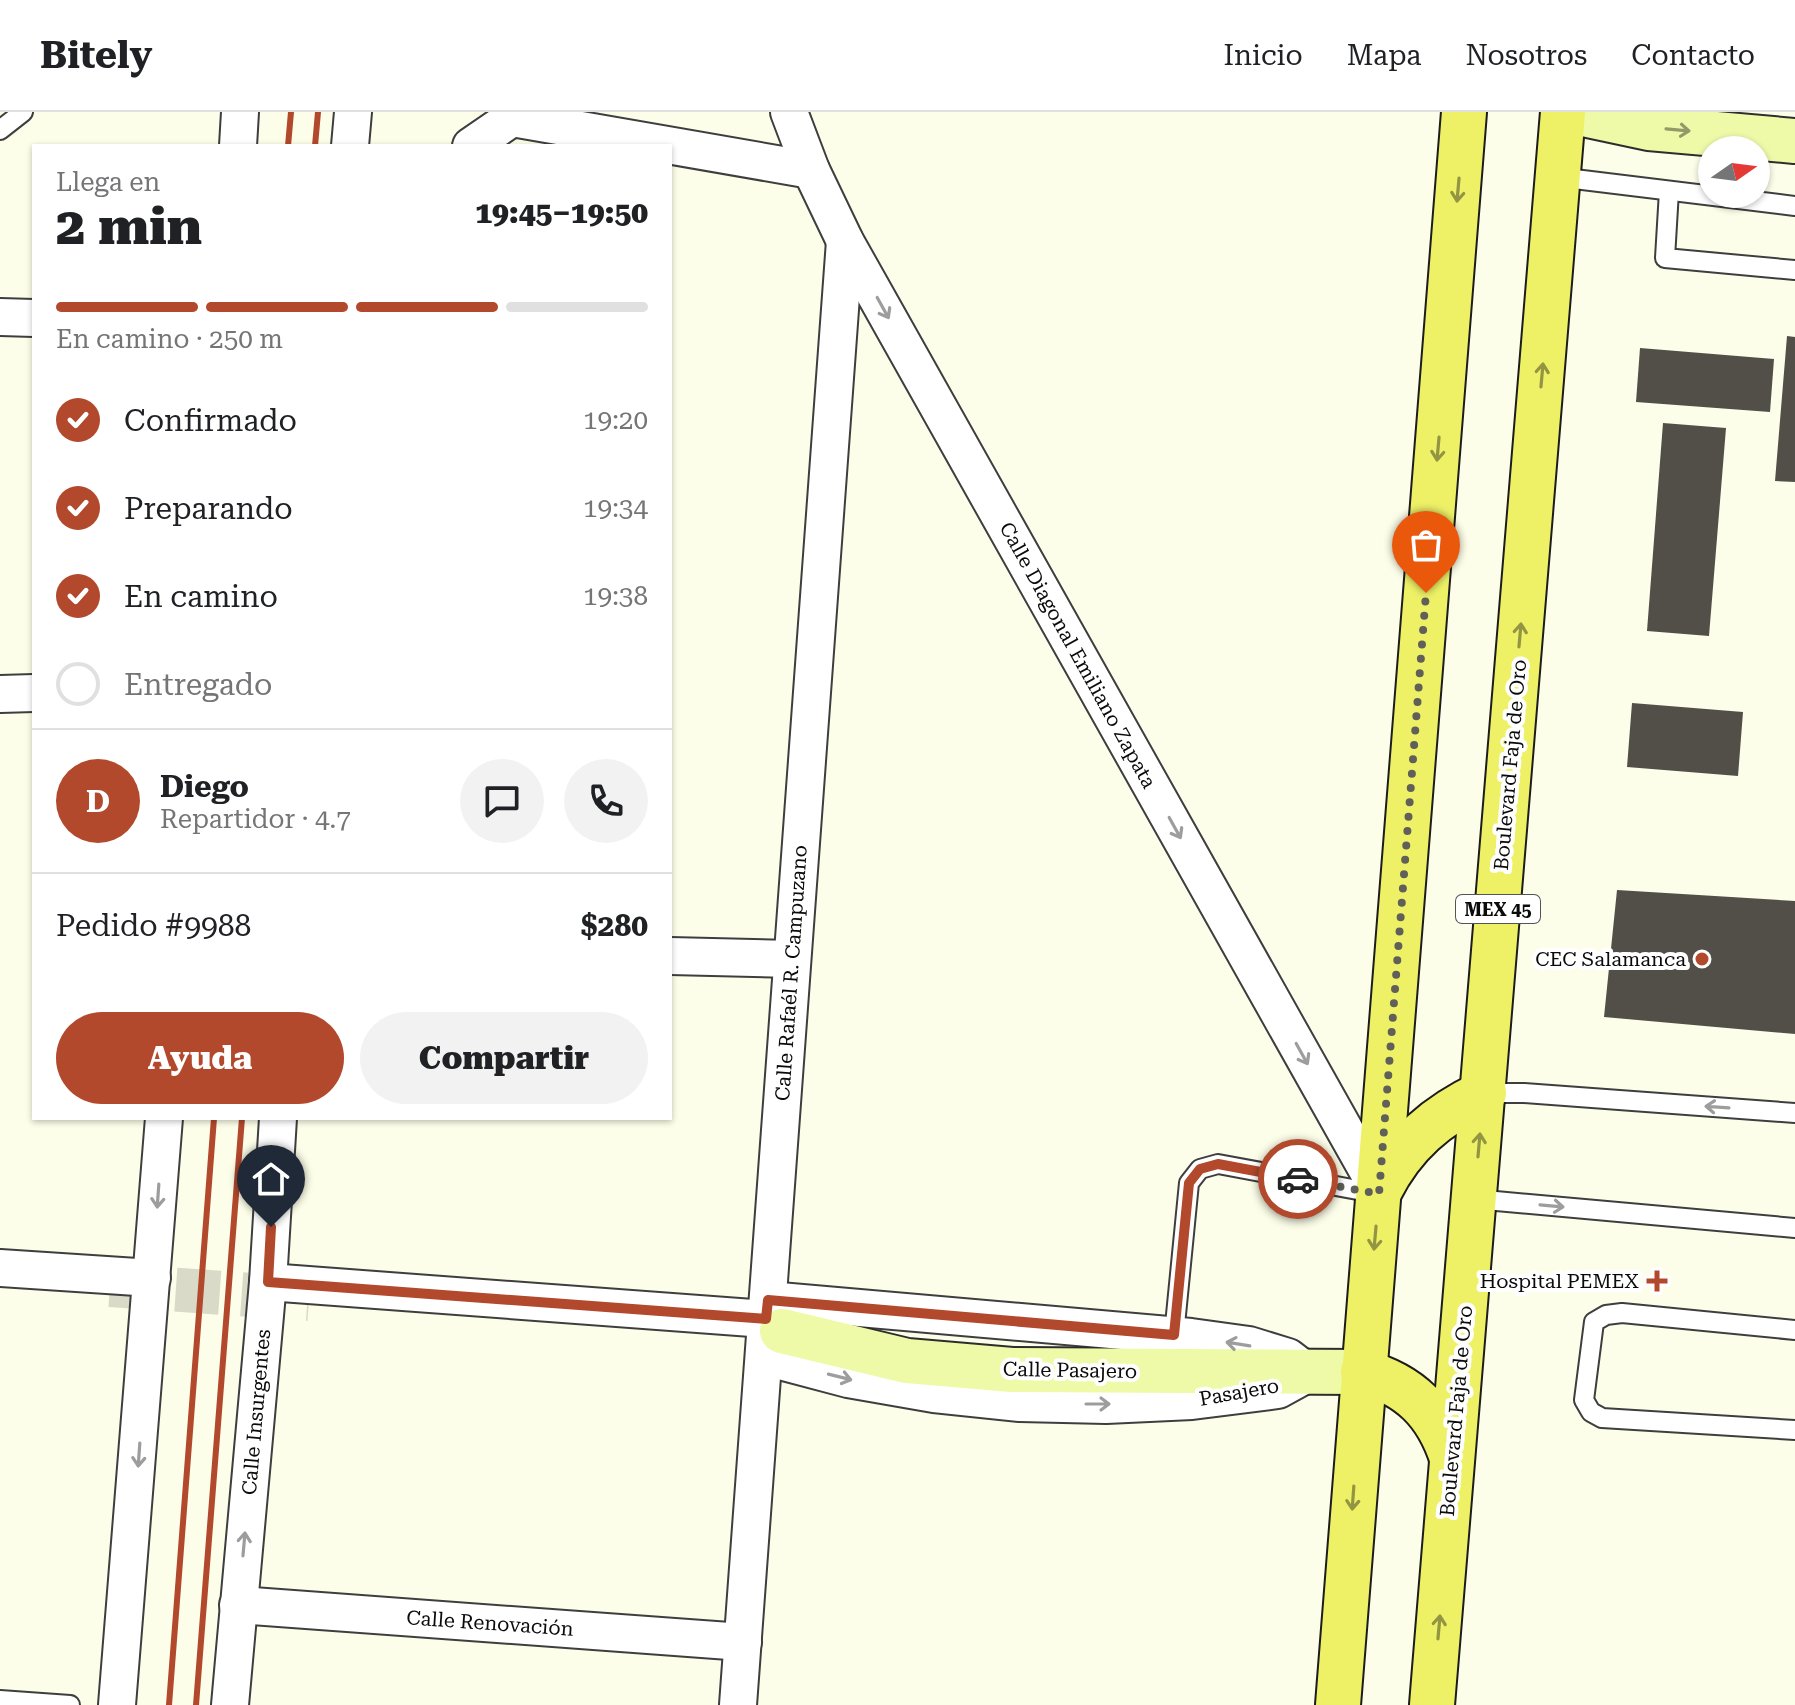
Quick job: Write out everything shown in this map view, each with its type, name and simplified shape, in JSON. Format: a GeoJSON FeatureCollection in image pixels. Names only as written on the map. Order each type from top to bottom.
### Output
{"type":"FeatureCollection","features":[{"type":"Feature","properties":{"kind":"main road"},"geometry":{"type":"LineString","coordinates":[[1338,1705],[1464,112]]}},
{"type":"Feature","properties":{"kind":"main road","name":"Boulevard Faja de Oro"},"geometry":{"type":"LineString","coordinates":[[1432,1705],[1563,112]]}},
{"type":"Feature","properties":{"kind":"main road"},"geometry":{"type":"LineString","coordinates":[[1379,1193],[1390,1169],[1421,1132],[1451,1110],[1484,1093]]}},
{"type":"Feature","properties":{"kind":"main road"},"geometry":{"type":"LineString","coordinates":[[1363,1372],[1384,1378],[1420,1401],[1435,1418],[1452,1458]]}},
{"type":"Feature","properties":{"kind":"street"},"geometry":{"type":"LineString","coordinates":[[238,144],[240,112]]}},
{"type":"Feature","properties":{"kind":"street"},"geometry":{"type":"LineString","coordinates":[[350,144],[353,112]]}},
{"type":"Feature","properties":{"kind":"street","name":"Calle Diagonal Emiliano Zapata"},"geometry":{"type":"LineString","coordinates":[[789,112],[811,170],[845,241],[1379,1193]]}},
{"type":"Feature","properties":{"kind":"street"},"geometry":{"type":"LineString","coordinates":[[1574,112],[1649,128],[1795,141]]}},
{"type":"Feature","properties":{"kind":"street"},"geometry":{"type":"LineString","coordinates":[[477,144],[511,132],[606,144]]}},
{"type":"Feature","properties":{"kind":"street"},"geometry":{"type":"LineString","coordinates":[[672,152],[811,170]]}},
{"type":"Feature","properties":{"kind":"street","name":"Calle Rafaél R. Campuzano"},"geometry":{"type":"LineString","coordinates":[[738,1705],[770,1327],[792,959],[845,241]]}},
{"type":"Feature","properties":{"kind":"street"},"geometry":{"type":"LineString","coordinates":[[0,317],[32,318]]}},
{"type":"Feature","properties":{"kind":"street"},"geometry":{"type":"LineString","coordinates":[[0,694],[32,693]]}},
{"type":"Feature","properties":{"kind":"street"},"geometry":{"type":"LineString","coordinates":[[672,956],[792,959]]}},
{"type":"Feature","properties":{"kind":"street"},"geometry":{"type":"LineString","coordinates":[[117,1705],[164,1120]]}},
{"type":"Feature","properties":{"kind":"street","name":"Calle Insurgentes"},"geometry":{"type":"LineString","coordinates":[[230,1705],[268,1282],[278,1120]]}},
{"type":"Feature","properties":{"kind":"street"},"geometry":{"type":"LineString","coordinates":[[0,1268],[152,1278]]}},
{"type":"Feature","properties":{"kind":"street","name":"Calle Pasajero"},"geometry":{"type":"LineString","coordinates":[[268,1282],[770,1327],[907,1361],[997,1369],[1363,1372]]}},
{"type":"Feature","properties":{"kind":"street","name":"Pasajero"},"geometry":{"type":"LineString","coordinates":[[770,1327],[1174,1335],[1249,1345],[1288,1357],[1309,1373]]}},
{"type":"Feature","properties":{"kind":"street","name":"Calle Renovación"},"geometry":{"type":"LineString","coordinates":[[238,1605],[743,1642]]}},
{"type":"Feature","properties":{"kind":"lane"},"geometry":{"type":"LineString","coordinates":[[0,130],[23,112]]}},
{"type":"Feature","properties":{"kind":"lane"},"geometry":{"type":"LineString","coordinates":[[1558,177],[1795,206]]}},
{"type":"Feature","properties":{"kind":"lane"},"geometry":{"type":"LineString","coordinates":[[1669,191],[1665,258],[1795,270]]}},
{"type":"Feature","properties":{"kind":"lane"},"geometry":{"type":"LineString","coordinates":[[1484,1093],[1524,1093],[1795,1113]]}},
{"type":"Feature","properties":{"kind":"lane"},"geometry":{"type":"LineString","coordinates":[[1174,1335],[1189,1183],[1200,1169],[1218,1164],[1379,1193]]}},
{"type":"Feature","properties":{"kind":"lane"},"geometry":{"type":"LineString","coordinates":[[1474,1199],[1795,1228]]}},
{"type":"Feature","properties":{"kind":"lane"},"geometry":{"type":"LineString","coordinates":[[1795,1330],[1622,1313],[1606,1315],[1594,1322],[1584,1400],[1591,1412],[1602,1418],[1795,1430]]}},
{"type":"Feature","properties":{"kind":"lane"},"geometry":{"type":"LineString","coordinates":[[0,1700],[70,1705]]}},
{"type":"Feature","properties":{"kind":"building"},"geometry":{"type":"Polygon","coordinates":[[[1787,336],[1795,337],[1795,482],[1775,481],[1787,336]]]}},
{"type":"Feature","properties":{"kind":"building"},"geometry":{"type":"Polygon","coordinates":[[[1640,348],[1774,359],[1770,412],[1636,402],[1640,348]]]}},
{"type":"Feature","properties":{"kind":"building"},"geometry":{"type":"Polygon","coordinates":[[[1663,423],[1726,428],[1709,636],[1647,631],[1663,423]]]}},
{"type":"Feature","properties":{"kind":"building"},"geometry":{"type":"Polygon","coordinates":[[[1632,703],[1743,712],[1738,776],[1627,767],[1632,703]]]}},
{"type":"Feature","properties":{"kind":"building","name":"CEC Salamanca"},"geometry":{"type":"Polygon","coordinates":[[[1617,890],[1795,901],[1795,1034],[1604,1017],[1617,890]]]}},
{"type":"Feature","properties":{"kind":"tunnel"},"geometry":{"type":"LineString","coordinates":[[110,1285],[309,1299]]}},
{"type":"Feature","properties":{"kind":"railway"},"geometry":{"type":"LineString","coordinates":[[288,144],[291,112]]}},
{"type":"Feature","properties":{"kind":"railway"},"geometry":{"type":"LineString","coordinates":[[315,144],[318,112]]}},
{"type":"Feature","properties":{"kind":"railway"},"geometry":{"type":"LineString","coordinates":[[169,1705],[214,1120]]}},
{"type":"Feature","properties":{"kind":"railway"},"geometry":{"type":"LineString","coordinates":[[196,1705],[242,1120]]}},
{"type":"Feature","properties":{"kind":"way so far"},"geometry":{"type":"LineString","coordinates":[[1298,1179],[1379,1194],[1426,593]]}},
{"type":"Feature","properties":{"kind":"place","name":"CEC Salamanca"},"geometry":{"type":"Point","coordinates":[1702,959]}},
{"type":"Feature","properties":{"kind":"place","name":"Hospital PEMEX"},"geometry":{"type":"Point","coordinates":[1657,1281]}},
{"type":"Feature","properties":{"kind":"route"},"geometry":{"type":"LineString","coordinates":[[271,1227],[268,1282],[766,1319],[768,1300],[1174,1335],[1189,1183],[1200,1169],[1218,1164],[1298,1179]]}}]}
